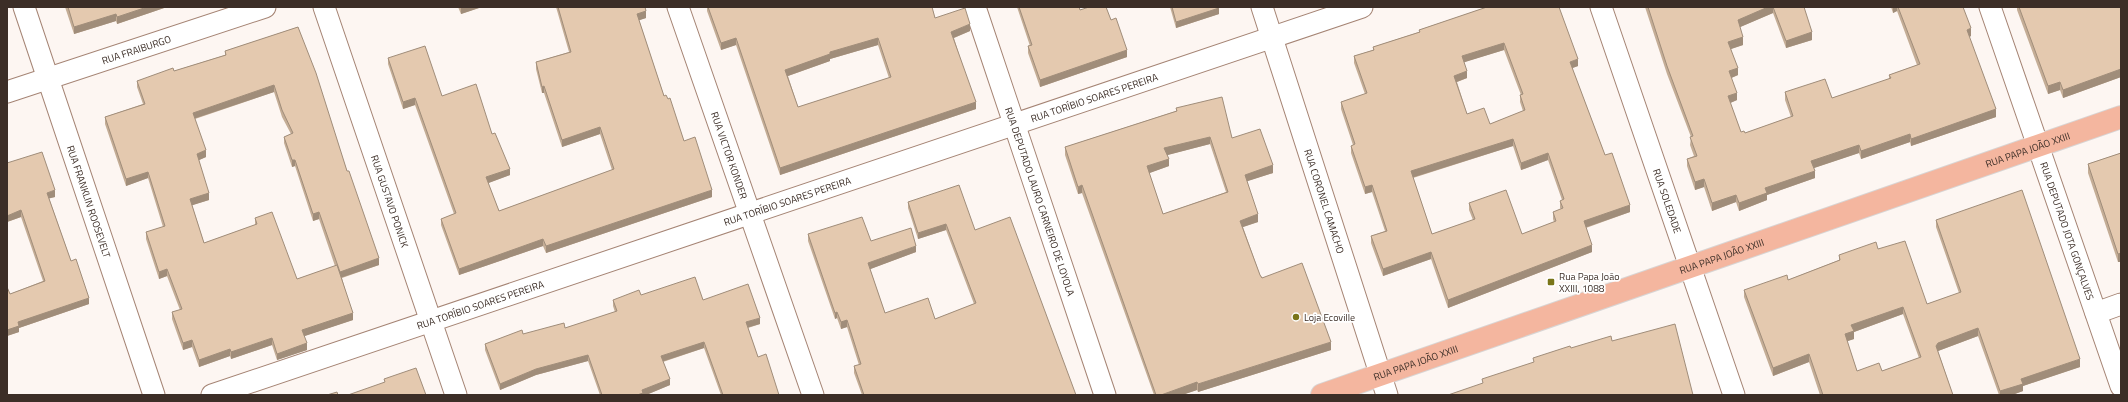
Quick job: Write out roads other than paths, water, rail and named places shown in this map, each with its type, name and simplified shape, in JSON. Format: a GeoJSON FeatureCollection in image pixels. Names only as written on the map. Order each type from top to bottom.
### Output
{"type":"FeatureCollection","features":[{"type":"Feature","properties":{"kind":"main road","name":"RUA PAPA JOÃO XXIII"},"geometry":{"type":"LineString","coordinates":[[1322,395],[2121,117]]}},
{"type":"Feature","properties":{"kind":"street","name":"RUA FRANKLIN ROOSEVELT"},"geometry":{"type":"LineString","coordinates":[[24,7],[154,395]]}},
{"type":"Feature","properties":{"kind":"street","name":"RUA FRAIBURGO"},"geometry":{"type":"LineString","coordinates":[[7,92],[265,7]]}},
{"type":"Feature","properties":{"kind":"street","name":"RUA GUSTAVO PONICK"},"geometry":{"type":"LineString","coordinates":[[324,7],[456,395]]}},
{"type":"Feature","properties":{"kind":"street","name":"RUA VICTOR KONDER"},"geometry":{"type":"LineString","coordinates":[[678,7],[813,395]]}},
{"type":"Feature","properties":{"kind":"street","name":"RUA DEPUTADO LAURO CARNEIRO DE LOYOLA"},"geometry":{"type":"LineString","coordinates":[[975,7],[1105,395]]}},
{"type":"Feature","properties":{"kind":"street","name":"RUA CORONEL CAMACHO"},"geometry":{"type":"LineString","coordinates":[[1262,7],[1387,395]]}},
{"type":"Feature","properties":{"kind":"street","name":"RUA TORÍBIO SOARES PEREIRA"},"geometry":{"type":"LineString","coordinates":[[212,395],[1362,7]]}},
{"type":"Feature","properties":{"kind":"street","name":"RUA SOLEDADE"},"geometry":{"type":"LineString","coordinates":[[1601,7],[1734,395]]}},
{"type":"Feature","properties":{"kind":"street","name":"RUA DEPUTADO JOTA GONÇALVES"},"geometry":{"type":"LineString","coordinates":[[1990,7],[2121,386]]}},
{"type":"Feature","properties":{"kind":"street"},"geometry":{"type":"LineString","coordinates":[[2096,313],[2121,304]]}},
{"type":"Feature","properties":{"kind":"place","name":"Rua Papa João XXIII, 1088"},"geometry":{"type":"Point","coordinates":[1551,282]}},
{"type":"Feature","properties":{"kind":"place","name":"Loja Ecoville"},"geometry":{"type":"Point","coordinates":[1296,317]}}]}
